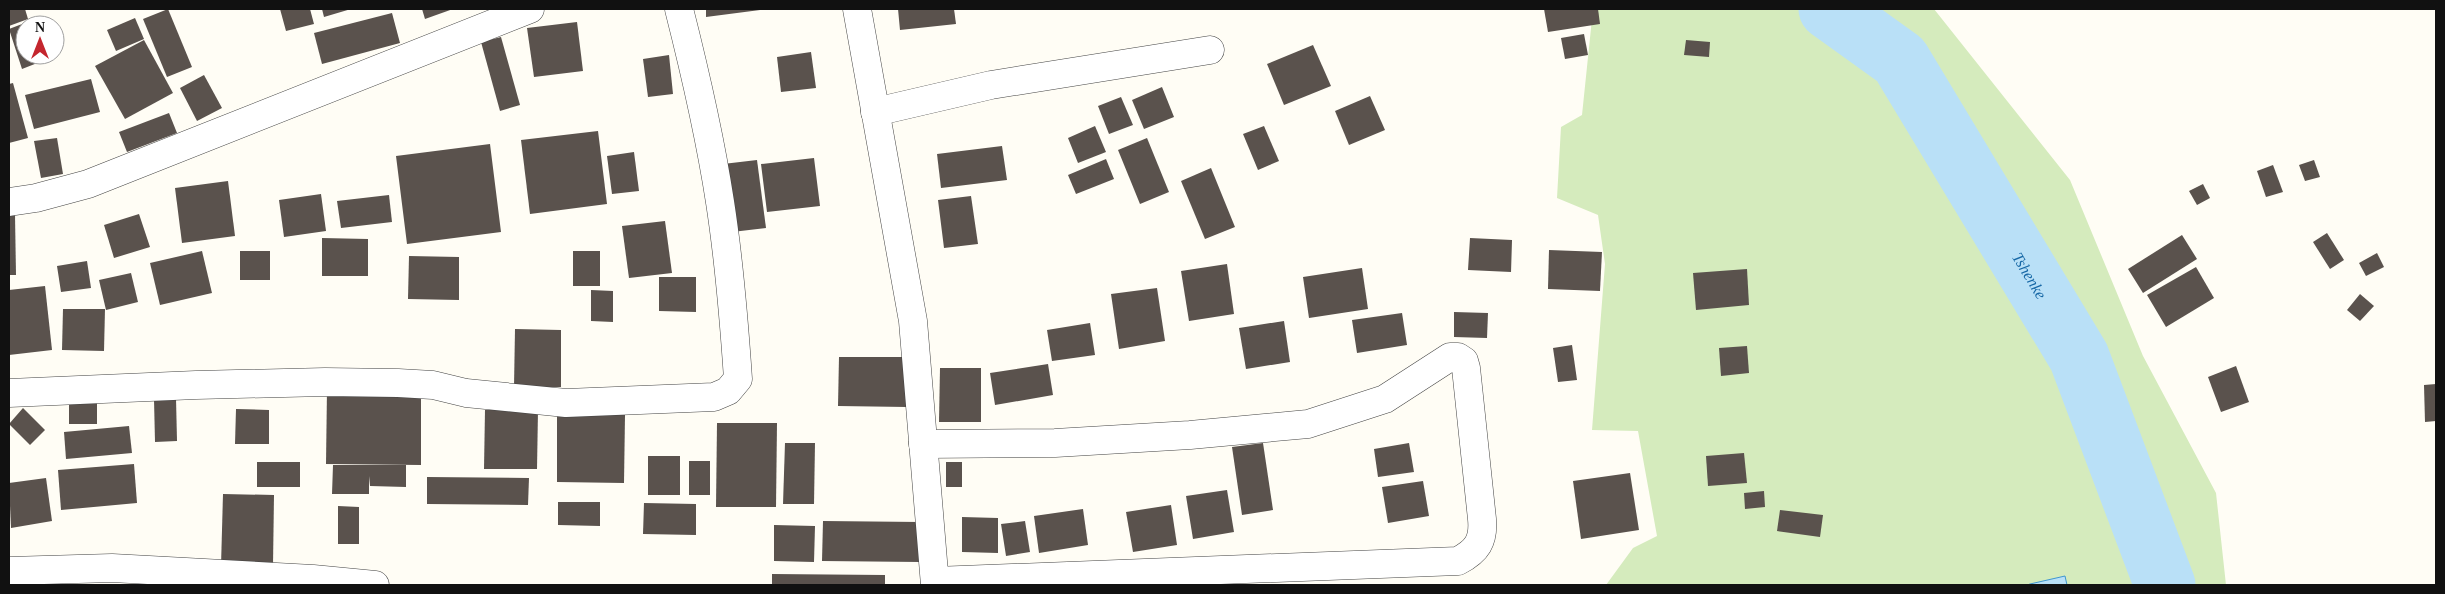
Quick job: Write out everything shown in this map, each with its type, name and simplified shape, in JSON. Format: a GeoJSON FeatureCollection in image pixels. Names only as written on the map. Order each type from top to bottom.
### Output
{"type":"FeatureCollection","features":[{"type":"Feature","properties":{"kind":"street"},"geometry":{"type":"LineString","coordinates":[[9,202],[36,198],[88,184],[478,19],[530,9]]}},
{"type":"Feature","properties":{"kind":"street"},"geometry":{"type":"LineString","coordinates":[[9,394],[187,385],[388,383],[434,385],[466,393],[566,403],[685,399],[714,397],[728,392],[738,379],[732,297],[721,211],[695,74],[679,9]]}},
{"type":"Feature","properties":{"kind":"street"},"geometry":{"type":"LineString","coordinates":[[857,9],[913,321],[923,444],[935,583],[1458,561],[1478,547],[1483,533],[1466,368],[1464,361],[1458,357],[1450,357],[1440,362],[1430,372],[1385,399],[1308,424],[1190,435],[1055,443],[923,444]]}},
{"type":"Feature","properties":{"kind":"street"},"geometry":{"type":"LineString","coordinates":[[875,112],[991,85],[1210,50]]}},
{"type":"Feature","properties":{"kind":"street"},"geometry":{"type":"LineString","coordinates":[[9,571],[112,568],[313,579],[374,585]]}},
{"type":"Feature","properties":{"kind":"green space"},"geometry":{"type":"Polygon","coordinates":[[[1593,9],[1934,9],[2070,180],[2143,356],[2216,493],[2226,585],[1606,585],[1633,548],[1657,536],[1638,431],[1592,430],[1605,264],[1598,215],[1557,198],[1561,127],[1582,115],[1593,9]]]}},
{"type":"Feature","properties":{"kind":"water"},"geometry":{"type":"Polygon","coordinates":[[[2065,576],[2067,585],[2027,585],[2030,584],[2065,576]]]}},
{"type":"Feature","properties":{"kind":"building"},"geometry":{"type":"Polygon","coordinates":[[[9,9],[25,9],[27,15],[15,15],[15,24],[9,26],[9,9]]]}},
{"type":"Feature","properties":{"kind":"building"},"geometry":{"type":"Polygon","coordinates":[[[168,9],[192,67],[167,77],[143,19],[168,9]]]}},
{"type":"Feature","properties":{"kind":"building"},"geometry":{"type":"Polygon","coordinates":[[[280,9],[310,9],[314,24],[286,31],[280,9]]]}},
{"type":"Feature","properties":{"kind":"building"},"geometry":{"type":"Polygon","coordinates":[[[322,9],[351,9],[324,17],[322,9]]]}},
{"type":"Feature","properties":{"kind":"building"},"geometry":{"type":"Polygon","coordinates":[[[422,9],[453,9],[425,19],[422,9]]]}},
{"type":"Feature","properties":{"kind":"building"},"geometry":{"type":"Polygon","coordinates":[[[706,9],[760,9],[760,10],[706,17],[706,9]]]}},
{"type":"Feature","properties":{"kind":"building"},"geometry":{"type":"Polygon","coordinates":[[[898,9],[954,9],[956,24],[900,30],[898,9]]]}},
{"type":"Feature","properties":{"kind":"building"},"geometry":{"type":"Polygon","coordinates":[[[1544,9],[1598,9],[1600,24],[1548,32],[1544,9]]]}},
{"type":"Feature","properties":{"kind":"building"},"geometry":{"type":"Polygon","coordinates":[[[392,13],[400,43],[322,64],[314,33],[392,13]]]}},
{"type":"Feature","properties":{"kind":"building"},"geometry":{"type":"Polygon","coordinates":[[[135,18],[144,39],[116,51],[107,30],[135,18]]]}},
{"type":"Feature","properties":{"kind":"building"},"geometry":{"type":"Polygon","coordinates":[[[577,22],[583,71],[534,77],[527,28],[577,22]]]}},
{"type":"Feature","properties":{"kind":"building"},"geometry":{"type":"Polygon","coordinates":[[[15,27],[15,47],[9,29],[15,27]]]}},
{"type":"Feature","properties":{"kind":"building"},"geometry":{"type":"Polygon","coordinates":[[[1584,34],[1588,55],[1565,59],[1561,38],[1584,34]]]}},
{"type":"Feature","properties":{"kind":"building"},"geometry":{"type":"Polygon","coordinates":[[[501,37],[520,105],[500,111],[481,42],[501,37]]]}},
{"type":"Feature","properties":{"kind":"building"},"geometry":{"type":"Polygon","coordinates":[[[144,40],[173,93],[125,119],[95,66],[144,40]]]}},
{"type":"Feature","properties":{"kind":"building"},"geometry":{"type":"Polygon","coordinates":[[[1686,40],[1710,42],[1709,57],[1684,55],[1686,40]]]}},
{"type":"Feature","properties":{"kind":"building"},"geometry":{"type":"Polygon","coordinates":[[[1313,45],[1331,86],[1284,105],[1267,64],[1313,45]]]}},
{"type":"Feature","properties":{"kind":"building"},"geometry":{"type":"Polygon","coordinates":[[[811,52],[816,88],[781,92],[777,57],[811,52]]]}},
{"type":"Feature","properties":{"kind":"building"},"geometry":{"type":"Polygon","coordinates":[[[669,55],[673,94],[648,97],[643,59],[669,55]]]}},
{"type":"Feature","properties":{"kind":"building"},"geometry":{"type":"Polygon","coordinates":[[[21,65],[32,65],[22,69],[21,65]]]}},
{"type":"Feature","properties":{"kind":"building"},"geometry":{"type":"Polygon","coordinates":[[[204,75],[222,108],[197,121],[180,88],[204,75]]]}},
{"type":"Feature","properties":{"kind":"building"},"geometry":{"type":"Polygon","coordinates":[[[91,79],[100,112],[34,129],[25,95],[91,79]]]}},
{"type":"Feature","properties":{"kind":"building"},"geometry":{"type":"Polygon","coordinates":[[[13,83],[28,138],[9,143],[9,84],[13,83]]]}},
{"type":"Feature","properties":{"kind":"building"},"geometry":{"type":"Polygon","coordinates":[[[1162,87],[1174,117],[1144,129],[1132,100],[1162,87]]]}},
{"type":"Feature","properties":{"kind":"building"},"geometry":{"type":"Polygon","coordinates":[[[1370,96],[1385,130],[1349,145],[1335,111],[1370,96]]]}},
{"type":"Feature","properties":{"kind":"building"},"geometry":{"type":"Polygon","coordinates":[[[1121,97],[1133,125],[1109,134],[1098,106],[1121,97]]]}},
{"type":"Feature","properties":{"kind":"building"},"geometry":{"type":"Polygon","coordinates":[[[169,113],[177,133],[127,152],[119,132],[169,113]]]}},
{"type":"Feature","properties":{"kind":"building"},"geometry":{"type":"Polygon","coordinates":[[[1095,126],[1106,152],[1078,163],[1068,138],[1095,126]]]}},
{"type":"Feature","properties":{"kind":"building"},"geometry":{"type":"Polygon","coordinates":[[[1264,126],[1279,161],[1258,170],[1243,134],[1264,126]]]}},
{"type":"Feature","properties":{"kind":"building"},"geometry":{"type":"Polygon","coordinates":[[[598,131],[607,204],[530,214],[521,140],[598,131]]]}},
{"type":"Feature","properties":{"kind":"building"},"geometry":{"type":"Polygon","coordinates":[[[57,138],[63,174],[41,178],[34,141],[57,138]]]}},
{"type":"Feature","properties":{"kind":"building"},"geometry":{"type":"Polygon","coordinates":[[[1147,138],[1169,192],[1140,204],[1118,150],[1147,138]]]}},
{"type":"Feature","properties":{"kind":"building"},"geometry":{"type":"Polygon","coordinates":[[[490,144],[501,232],[407,244],[396,156],[490,144]]]}},
{"type":"Feature","properties":{"kind":"building"},"geometry":{"type":"Polygon","coordinates":[[[1002,146],[1007,180],[941,188],[937,154],[1002,146]]]}},
{"type":"Feature","properties":{"kind":"building"},"geometry":{"type":"Polygon","coordinates":[[[634,152],[639,191],[612,194],[607,156],[634,152]]]}},
{"type":"Feature","properties":{"kind":"building"},"geometry":{"type":"Polygon","coordinates":[[[814,158],[820,206],[767,212],[761,164],[814,158]]]}},
{"type":"Feature","properties":{"kind":"building"},"geometry":{"type":"Polygon","coordinates":[[[1106,159],[1114,179],[1076,194],[1068,175],[1106,159]]]}},
{"type":"Feature","properties":{"kind":"building"},"geometry":{"type":"Polygon","coordinates":[[[757,160],[766,228],[732,232],[723,164],[757,160]]]}},
{"type":"Feature","properties":{"kind":"building"},"geometry":{"type":"Polygon","coordinates":[[[2314,160],[2320,177],[2305,181],[2299,165],[2314,160]]]}},
{"type":"Feature","properties":{"kind":"building"},"geometry":{"type":"Polygon","coordinates":[[[2273,165],[2283,192],[2266,197],[2257,171],[2273,165]]]}},
{"type":"Feature","properties":{"kind":"building"},"geometry":{"type":"Polygon","coordinates":[[[1211,168],[1235,227],[1205,239],[1181,181],[1211,168]]]}},
{"type":"Feature","properties":{"kind":"building"},"geometry":{"type":"Polygon","coordinates":[[[228,181],[235,236],[182,243],[175,188],[228,181]]]}},
{"type":"Feature","properties":{"kind":"building"},"geometry":{"type":"Polygon","coordinates":[[[2203,184],[2210,198],[2197,205],[2189,191],[2203,184]]]}},
{"type":"Feature","properties":{"kind":"building"},"geometry":{"type":"Polygon","coordinates":[[[321,194],[326,231],[284,237],[279,200],[321,194]]]}},
{"type":"Feature","properties":{"kind":"building"},"geometry":{"type":"Polygon","coordinates":[[[389,195],[392,222],[341,228],[337,201],[389,195]]]}},
{"type":"Feature","properties":{"kind":"building"},"geometry":{"type":"Polygon","coordinates":[[[971,196],[978,244],[944,248],[938,200],[971,196]]]}},
{"type":"Feature","properties":{"kind":"building"},"geometry":{"type":"Polygon","coordinates":[[[139,214],[150,247],[114,258],[104,225],[139,214]]]}},
{"type":"Feature","properties":{"kind":"building"},"geometry":{"type":"Polygon","coordinates":[[[9,215],[15,215],[16,275],[9,275],[9,215]]]}},
{"type":"Feature","properties":{"kind":"building"},"geometry":{"type":"Polygon","coordinates":[[[665,221],[672,273],[629,278],[622,226],[665,221]]]}},
{"type":"Feature","properties":{"kind":"building"},"geometry":{"type":"Polygon","coordinates":[[[2327,233],[2344,260],[2330,269],[2313,242],[2327,233]]]}},
{"type":"Feature","properties":{"kind":"building"},"geometry":{"type":"Polygon","coordinates":[[[2182,235],[2197,259],[2143,293],[2128,269],[2182,235]]]}},
{"type":"Feature","properties":{"kind":"building"},"geometry":{"type":"Polygon","coordinates":[[[322,238],[368,239],[368,276],[322,276],[322,238]]]}},
{"type":"Feature","properties":{"kind":"building"},"geometry":{"type":"Polygon","coordinates":[[[1470,238],[1512,240],[1511,272],[1468,270],[1470,238]]]}},
{"type":"Feature","properties":{"kind":"building"},"geometry":{"type":"Polygon","coordinates":[[[1549,250],[1602,252],[1600,291],[1548,289],[1549,250]]]}},
{"type":"Feature","properties":{"kind":"building"},"geometry":{"type":"Polygon","coordinates":[[[202,251],[212,293],[160,305],[150,263],[202,251]]]}},
{"type":"Feature","properties":{"kind":"building"},"geometry":{"type":"Polygon","coordinates":[[[240,251],[270,251],[270,280],[240,280],[240,251]]]}},
{"type":"Feature","properties":{"kind":"building"},"geometry":{"type":"Polygon","coordinates":[[[573,251],[600,251],[600,286],[573,286],[573,251]]]}},
{"type":"Feature","properties":{"kind":"building"},"geometry":{"type":"Polygon","coordinates":[[[2377,253],[2384,267],[2366,276],[2359,263],[2377,253]]]}},
{"type":"Feature","properties":{"kind":"building"},"geometry":{"type":"Polygon","coordinates":[[[409,256],[459,257],[459,300],[408,299],[409,256]]]}},
{"type":"Feature","properties":{"kind":"building"},"geometry":{"type":"Polygon","coordinates":[[[87,261],[91,288],[61,292],[57,266],[87,261]]]}},
{"type":"Feature","properties":{"kind":"building"},"geometry":{"type":"Polygon","coordinates":[[[1227,264],[1234,314],[1189,321],[1181,271],[1227,264]]]}},
{"type":"Feature","properties":{"kind":"building"},"geometry":{"type":"Polygon","coordinates":[[[2196,267],[2214,298],[2166,327],[2147,295],[2196,267]]]}},
{"type":"Feature","properties":{"kind":"building"},"geometry":{"type":"Polygon","coordinates":[[[1362,268],[1368,309],[1309,318],[1303,277],[1362,268]]]}},
{"type":"Feature","properties":{"kind":"building"},"geometry":{"type":"Polygon","coordinates":[[[1747,269],[1749,305],[1696,310],[1693,273],[1747,269]]]}},
{"type":"Feature","properties":{"kind":"building"},"geometry":{"type":"Polygon","coordinates":[[[131,273],[138,302],[106,310],[99,280],[131,273]]]}},
{"type":"Feature","properties":{"kind":"building"},"geometry":{"type":"Polygon","coordinates":[[[659,277],[696,277],[696,312],[659,311],[659,277]]]}},
{"type":"Feature","properties":{"kind":"building"},"geometry":{"type":"Polygon","coordinates":[[[45,286],[52,350],[9,355],[9,290],[45,286]]]}},
{"type":"Feature","properties":{"kind":"building"},"geometry":{"type":"Polygon","coordinates":[[[1157,288],[1165,341],[1119,349],[1111,294],[1157,288]]]}},
{"type":"Feature","properties":{"kind":"building"},"geometry":{"type":"Polygon","coordinates":[[[591,290],[613,291],[613,322],[591,321],[591,290]]]}},
{"type":"Feature","properties":{"kind":"building"},"geometry":{"type":"Polygon","coordinates":[[[2360,294],[2374,306],[2360,321],[2347,310],[2360,294]]]}},
{"type":"Feature","properties":{"kind":"building"},"geometry":{"type":"Polygon","coordinates":[[[63,309],[105,309],[104,351],[62,350],[63,309]]]}},
{"type":"Feature","properties":{"kind":"building"},"geometry":{"type":"Polygon","coordinates":[[[1454,312],[1488,313],[1487,338],[1454,337],[1454,312]]]}},
{"type":"Feature","properties":{"kind":"building"},"geometry":{"type":"Polygon","coordinates":[[[1402,313],[1407,345],[1357,353],[1352,320],[1402,313]]]}},
{"type":"Feature","properties":{"kind":"building"},"geometry":{"type":"Polygon","coordinates":[[[1284,321],[1290,362],[1246,369],[1239,328],[1284,321]]]}},
{"type":"Feature","properties":{"kind":"building"},"geometry":{"type":"Polygon","coordinates":[[[1090,323],[1095,355],[1052,361],[1047,330],[1090,323]]]}},
{"type":"Feature","properties":{"kind":"building"},"geometry":{"type":"Polygon","coordinates":[[[515,329],[561,330],[561,387],[514,387],[515,329]]]}},
{"type":"Feature","properties":{"kind":"building"},"geometry":{"type":"Polygon","coordinates":[[[1572,345],[1577,380],[1558,382],[1553,348],[1572,345]]]}},
{"type":"Feature","properties":{"kind":"building"},"geometry":{"type":"Polygon","coordinates":[[[1747,346],[1749,373],[1721,376],[1719,348],[1747,346]]]}},
{"type":"Feature","properties":{"kind":"building"},"geometry":{"type":"Polygon","coordinates":[[[839,357],[908,357],[907,407],[838,406],[839,357]]]}},
{"type":"Feature","properties":{"kind":"building"},"geometry":{"type":"Polygon","coordinates":[[[1048,364],[1053,395],[995,405],[990,373],[1048,364]]]}},
{"type":"Feature","properties":{"kind":"building"},"geometry":{"type":"Polygon","coordinates":[[[2236,366],[2249,402],[2221,412],[2208,377],[2236,366]]]}},
{"type":"Feature","properties":{"kind":"building"},"geometry":{"type":"Polygon","coordinates":[[[940,368],[981,368],[981,422],[939,422],[940,368]]]}},
{"type":"Feature","properties":{"kind":"building"},"geometry":{"type":"Polygon","coordinates":[[[2436,384],[2436,421],[2425,422],[2424,385],[2436,384]]]}},
{"type":"Feature","properties":{"kind":"building"},"geometry":{"type":"Polygon","coordinates":[[[327,389],[421,390],[421,465],[326,464],[327,389]]]}},
{"type":"Feature","properties":{"kind":"building"},"geometry":{"type":"Polygon","coordinates":[[[69,396],[97,396],[97,424],[69,424],[69,396]]]}},
{"type":"Feature","properties":{"kind":"building"},"geometry":{"type":"Polygon","coordinates":[[[176,398],[177,441],[155,442],[154,399],[176,398]]]}},
{"type":"Feature","properties":{"kind":"building"},"geometry":{"type":"Polygon","coordinates":[[[23,408],[45,430],[30,445],[9,424],[23,408]]]}},
{"type":"Feature","properties":{"kind":"building"},"geometry":{"type":"Polygon","coordinates":[[[236,409],[269,410],[269,444],[235,444],[236,409]]]}},
{"type":"Feature","properties":{"kind":"building"},"geometry":{"type":"Polygon","coordinates":[[[485,410],[538,410],[537,469],[484,469],[485,410]]]}},
{"type":"Feature","properties":{"kind":"building"},"geometry":{"type":"Polygon","coordinates":[[[557,414],[625,415],[624,483],[557,482],[557,414]]]}},
{"type":"Feature","properties":{"kind":"building"},"geometry":{"type":"Polygon","coordinates":[[[717,423],[777,423],[776,507],[716,507],[717,423]]]}},
{"type":"Feature","properties":{"kind":"building"},"geometry":{"type":"Polygon","coordinates":[[[129,426],[132,453],[66,459],[64,432],[129,426]]]}},
{"type":"Feature","properties":{"kind":"building"},"geometry":{"type":"Polygon","coordinates":[[[785,443],[815,443],[814,504],[783,504],[785,443]]]}},
{"type":"Feature","properties":{"kind":"building"},"geometry":{"type":"Polygon","coordinates":[[[1263,443],[1273,510],[1242,515],[1232,447],[1263,443]]]}},
{"type":"Feature","properties":{"kind":"building"},"geometry":{"type":"Polygon","coordinates":[[[1409,443],[1414,472],[1378,477],[1374,449],[1409,443]]]}},
{"type":"Feature","properties":{"kind":"building"},"geometry":{"type":"Polygon","coordinates":[[[1744,453],[1747,483],[1708,486],[1706,456],[1744,453]]]}},
{"type":"Feature","properties":{"kind":"building"},"geometry":{"type":"Polygon","coordinates":[[[648,456],[680,456],[680,495],[648,495],[648,456]]]}},
{"type":"Feature","properties":{"kind":"building"},"geometry":{"type":"Polygon","coordinates":[[[689,461],[710,461],[710,495],[689,495],[689,461]]]}},
{"type":"Feature","properties":{"kind":"building"},"geometry":{"type":"Polygon","coordinates":[[[257,462],[300,462],[300,487],[257,487],[257,462]]]}},
{"type":"Feature","properties":{"kind":"building"},"geometry":{"type":"Polygon","coordinates":[[[946,462],[962,462],[962,487],[946,487],[946,462]]]}},
{"type":"Feature","properties":{"kind":"building"},"geometry":{"type":"Polygon","coordinates":[[[134,464],[137,503],[61,510],[58,470],[134,464]]]}},
{"type":"Feature","properties":{"kind":"building"},"geometry":{"type":"Polygon","coordinates":[[[333,465],[406,465],[406,487],[370,486],[369,476],[369,494],[332,494],[333,465]]]}},
{"type":"Feature","properties":{"kind":"building"},"geometry":{"type":"Polygon","coordinates":[[[1630,473],[1639,530],[1581,539],[1573,481],[1630,473]]]}},
{"type":"Feature","properties":{"kind":"building"},"geometry":{"type":"Polygon","coordinates":[[[427,477],[529,478],[528,505],[427,504],[427,477]]]}},
{"type":"Feature","properties":{"kind":"building"},"geometry":{"type":"Polygon","coordinates":[[[46,478],[52,521],[11,528],[9,483],[46,478]]]}},
{"type":"Feature","properties":{"kind":"building"},"geometry":{"type":"Polygon","coordinates":[[[1423,481],[1429,516],[1388,523],[1382,487],[1423,481]]]}},
{"type":"Feature","properties":{"kind":"building"},"geometry":{"type":"Polygon","coordinates":[[[1227,490],[1234,532],[1193,539],[1186,496],[1227,490]]]}},
{"type":"Feature","properties":{"kind":"building"},"geometry":{"type":"Polygon","coordinates":[[[1764,491],[1765,507],[1745,509],[1744,493],[1764,491]]]}},
{"type":"Feature","properties":{"kind":"building"},"geometry":{"type":"Polygon","coordinates":[[[223,494],[274,495],[273,566],[221,566],[223,494]]]}},
{"type":"Feature","properties":{"kind":"building"},"geometry":{"type":"Polygon","coordinates":[[[558,502],[600,502],[600,526],[558,525],[558,502]]]}},
{"type":"Feature","properties":{"kind":"building"},"geometry":{"type":"Polygon","coordinates":[[[644,503],[696,504],[696,535],[643,534],[644,503]]]}},
{"type":"Feature","properties":{"kind":"building"},"geometry":{"type":"Polygon","coordinates":[[[1171,505],[1177,545],[1133,552],[1126,512],[1171,505]]]}},
{"type":"Feature","properties":{"kind":"building"},"geometry":{"type":"Polygon","coordinates":[[[338,506],[359,507],[359,544],[338,544],[338,506]]]}},
{"type":"Feature","properties":{"kind":"building"},"geometry":{"type":"Polygon","coordinates":[[[1083,509],[1088,545],[1039,553],[1034,516],[1083,509]]]}},
{"type":"Feature","properties":{"kind":"building"},"geometry":{"type":"Polygon","coordinates":[[[1780,510],[1823,515],[1820,537],[1777,531],[1780,510]]]}},
{"type":"Feature","properties":{"kind":"building"},"geometry":{"type":"Polygon","coordinates":[[[962,517],[998,518],[998,553],[962,552],[962,517]]]}},
{"type":"Feature","properties":{"kind":"building"},"geometry":{"type":"Polygon","coordinates":[[[823,521],[920,522],[920,562],[822,561],[823,521]]]}},
{"type":"Feature","properties":{"kind":"building"},"geometry":{"type":"Polygon","coordinates":[[[1025,521],[1030,552],[1006,556],[1001,524],[1025,521]]]}},
{"type":"Feature","properties":{"kind":"building"},"geometry":{"type":"Polygon","coordinates":[[[774,525],[815,526],[814,562],[774,561],[774,525]]]}},
{"type":"Feature","properties":{"kind":"building"},"geometry":{"type":"Polygon","coordinates":[[[772,574],[885,575],[885,585],[772,585],[772,574]]]}},
{"type":"Feature","properties":{"kind":"building"},"geometry":{"type":"Polygon","coordinates":[[[61,575],[63,585],[25,585],[24,581],[61,575]]]}},
{"type":"Feature","properties":{"kind":"waterway","name":"Tshenke"},"geometry":{"type":"LineString","coordinates":[[1829,9],[1900,60],[2079,357],[2165,585]]}}]}
